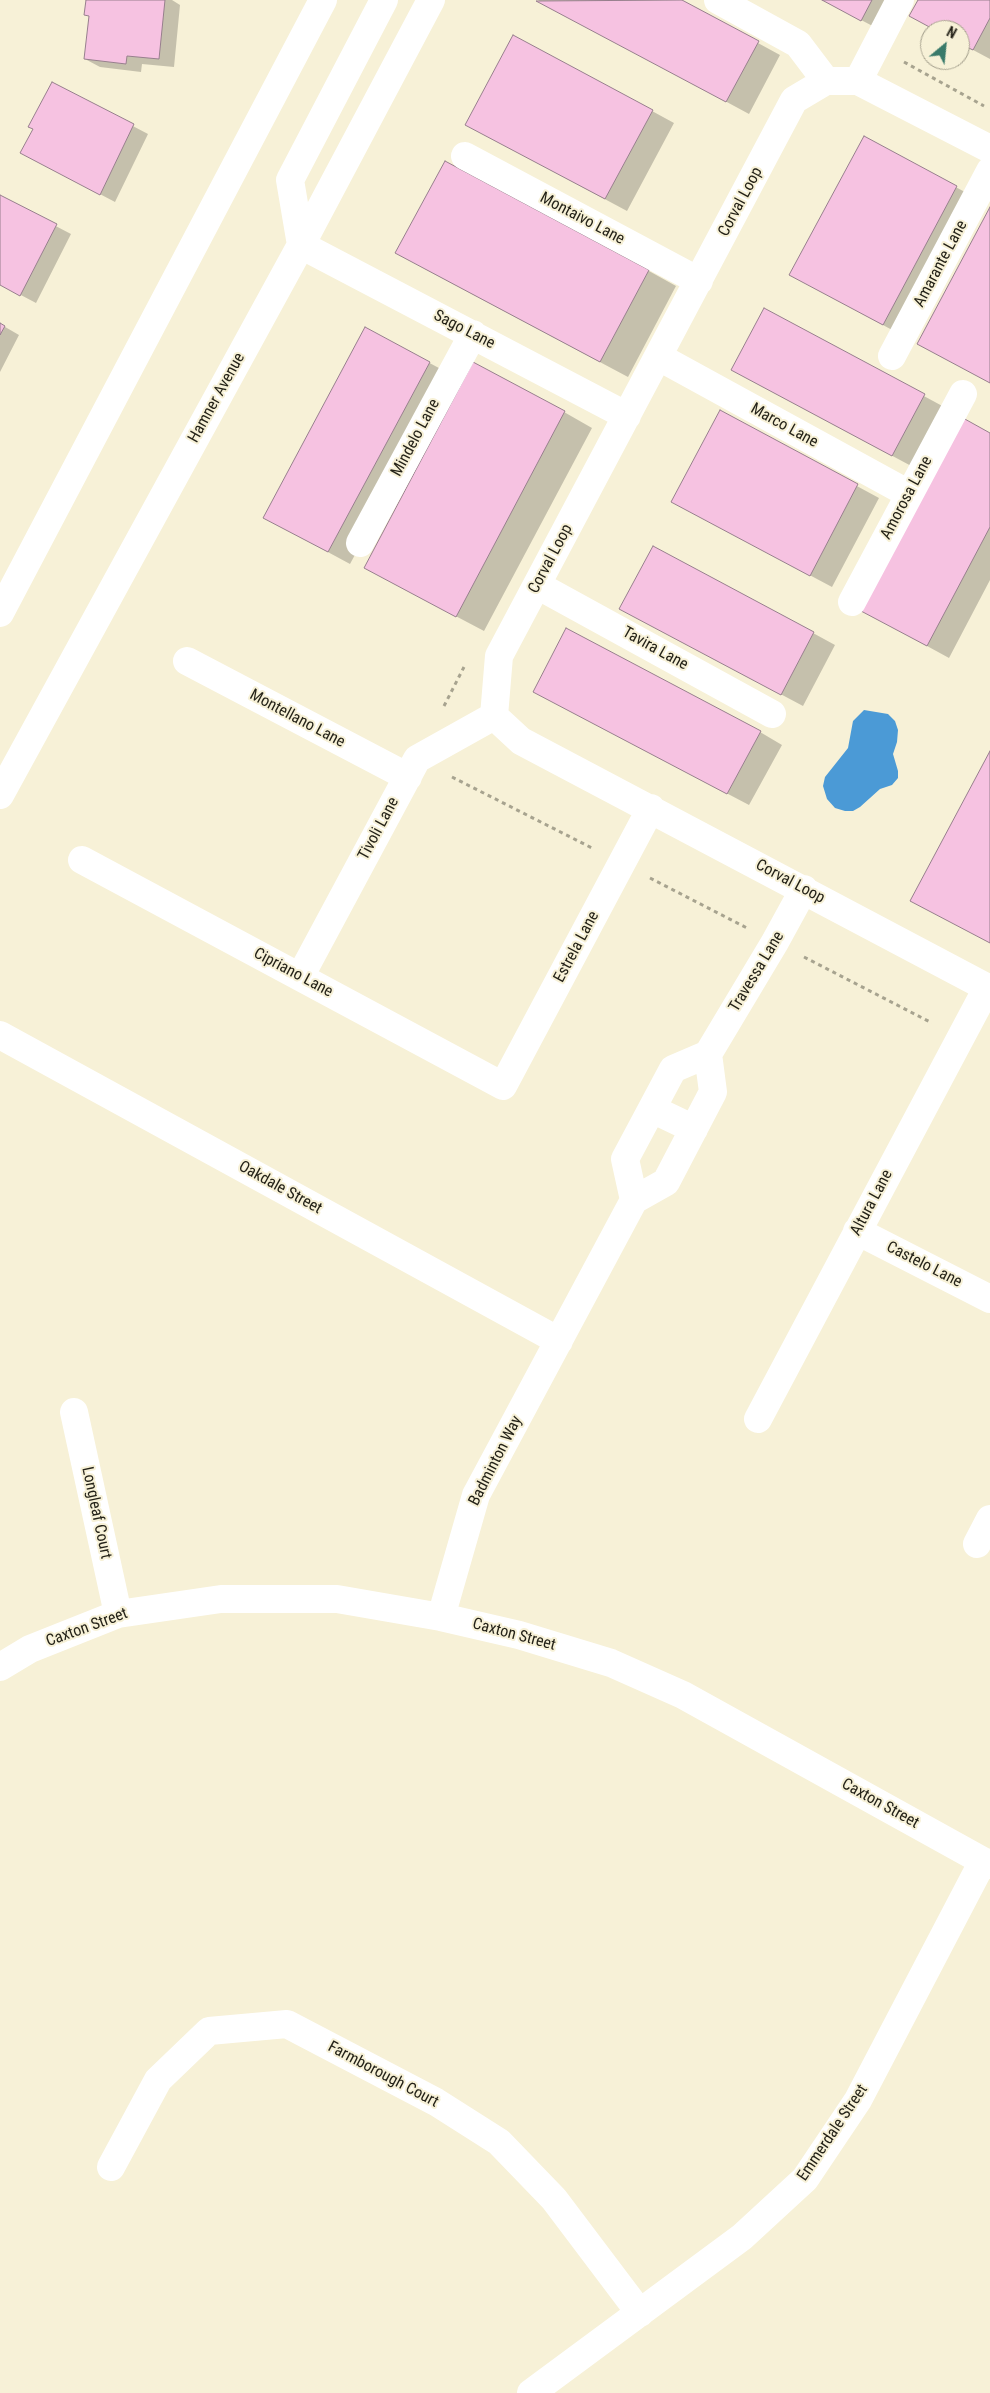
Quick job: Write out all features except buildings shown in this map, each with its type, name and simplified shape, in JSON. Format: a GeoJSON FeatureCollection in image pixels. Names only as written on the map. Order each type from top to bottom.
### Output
{"type":"FeatureCollection","features":[{"type":"Feature","properties":{"kind":"street"},"geometry":{"type":"LineString","coordinates":[[0,612],[323,0]]}},
{"type":"Feature","properties":{"kind":"street"},"geometry":{"type":"LineString","coordinates":[[301,245],[290,180],[384,0]]}},
{"type":"Feature","properties":{"kind":"street","name":"Hamner Avenue"},"geometry":{"type":"LineString","coordinates":[[0,795],[301,245],[431,0]]}},
{"type":"Feature","properties":{"kind":"street"},"geometry":{"type":"LineString","coordinates":[[718,0],[798,44],[826,81],[858,81],[990,149]]}},
{"type":"Feature","properties":{"kind":"street"},"geometry":{"type":"LineString","coordinates":[[858,81],[900,0]]}},
{"type":"Feature","properties":{"kind":"street","name":"Corval Loop"},"geometry":{"type":"LineString","coordinates":[[826,81],[794,100],[700,281],[499,656],[494,716],[522,741],[989,988]]}},
{"type":"Feature","properties":{"kind":"street","name":"Montaivo Lane"},"geometry":{"type":"LineString","coordinates":[[466,156],[700,281]]}},
{"type":"Feature","properties":{"kind":"street","name":"Amarante Lane"},"geometry":{"type":"LineString","coordinates":[[892,356],[990,171]]}},
{"type":"Feature","properties":{"kind":"street","name":"Sago Lane"},"geometry":{"type":"LineString","coordinates":[[301,245],[627,416]]}},
{"type":"Feature","properties":{"kind":"street","name":"Mindelo Lane"},"geometry":{"type":"LineString","coordinates":[[360,543],[473,334]]}},
{"type":"Feature","properties":{"kind":"street","name":"Marco Lane"},"geometry":{"type":"LineString","coordinates":[[659,357],[909,494]]}},
{"type":"Feature","properties":{"kind":"street","name":"Amorosa Lane"},"geometry":{"type":"LineString","coordinates":[[852,602],[963,394]]}},
{"type":"Feature","properties":{"kind":"street","name":"Tavira Lane"},"geometry":{"type":"LineString","coordinates":[[537,585],[772,714]]}},
{"type":"Feature","properties":{"kind":"street","name":"Montellano Lane"},"geometry":{"type":"LineString","coordinates":[[187,661],[412,768]]}},
{"type":"Feature","properties":{"kind":"street"},"geometry":{"type":"LineString","coordinates":[[412,768],[494,716]]}},
{"type":"Feature","properties":{"kind":"street","name":"Tivoli Lane"},"geometry":{"type":"LineString","coordinates":[[300,977],[412,768]]}},
{"type":"Feature","properties":{"kind":"street","name":"Estrela Lane"},"geometry":{"type":"LineString","coordinates":[[504,1086],[651,808]]}},
{"type":"Feature","properties":{"kind":"street","name":"Cipriano Lane"},"geometry":{"type":"LineString","coordinates":[[82,860],[504,1086]]}},
{"type":"Feature","properties":{"kind":"street","name":"Travessa Lane"},"geometry":{"type":"LineString","coordinates":[[708,1054],[775,942],[804,889]]}},
{"type":"Feature","properties":{"kind":"street","name":"Altura Lane"},"geometry":{"type":"LineString","coordinates":[[758,1419],[857,1231],[989,988]]}},
{"type":"Feature","properties":{"kind":"street","name":"Oakdale Street"},"geometry":{"type":"LineString","coordinates":[[0,1035],[559,1341]]}},
{"type":"Feature","properties":{"kind":"street"},"geometry":{"type":"LineString","coordinates":[[559,1341],[634,1200],[666,1182],[694,1129],[713,1092],[708,1054],[673,1069],[626,1159],[634,1200]]}},
{"type":"Feature","properties":{"kind":"street"},"geometry":{"type":"LineString","coordinates":[[652,1109],[694,1129]]}},
{"type":"Feature","properties":{"kind":"street","name":"Castelo Lane"},"geometry":{"type":"LineString","coordinates":[[857,1231],[990,1299]]}},
{"type":"Feature","properties":{"kind":"street","name":"Badminton Way"},"geometry":{"type":"LineString","coordinates":[[441,1617],[476,1495],[559,1341]]}},
{"type":"Feature","properties":{"kind":"street","name":"Longleaf Court"},"geometry":{"type":"LineString","coordinates":[[74,1412],[118,1614]]}},
{"type":"Feature","properties":{"kind":"street"},"geometry":{"type":"LineString","coordinates":[[977,1544],[990,1519]]}},
{"type":"Feature","properties":{"kind":"street","name":"Caxton Street"},"geometry":{"type":"LineString","coordinates":[[0,1667],[30,1650],[118,1614],[221,1599],[337,1599],[441,1617],[519,1635],[611,1663],[683,1695],[987,1863]]}},
{"type":"Feature","properties":{"kind":"street","name":"Emmerdale Street"},"geometry":{"type":"LineString","coordinates":[[530,2393],[742,2238],[805,2179],[858,2100],[987,1863]]}},
{"type":"Feature","properties":{"kind":"street","name":"Farmborough Court"},"geometry":{"type":"LineString","coordinates":[[111,2167],[158,2080],[209,2031],[287,2024],[436,2102],[499,2142],[554,2199],[640,2313]]}},
{"type":"Feature","properties":{"kind":"path"},"geometry":{"type":"LineString","coordinates":[[412,768],[622,863],[961,1038]]}},
{"type":"Feature","properties":{"kind":"water"},"geometry":{"type":"Polygon","coordinates":[[[864,710],[888,714],[895,721],[898,730],[893,754],[898,778],[892,785],[880,789],[860,807],[853,811],[845,811],[835,808],[827,799],[823,786],[825,777],[848,748],[853,721],[864,710]]]}}]}
